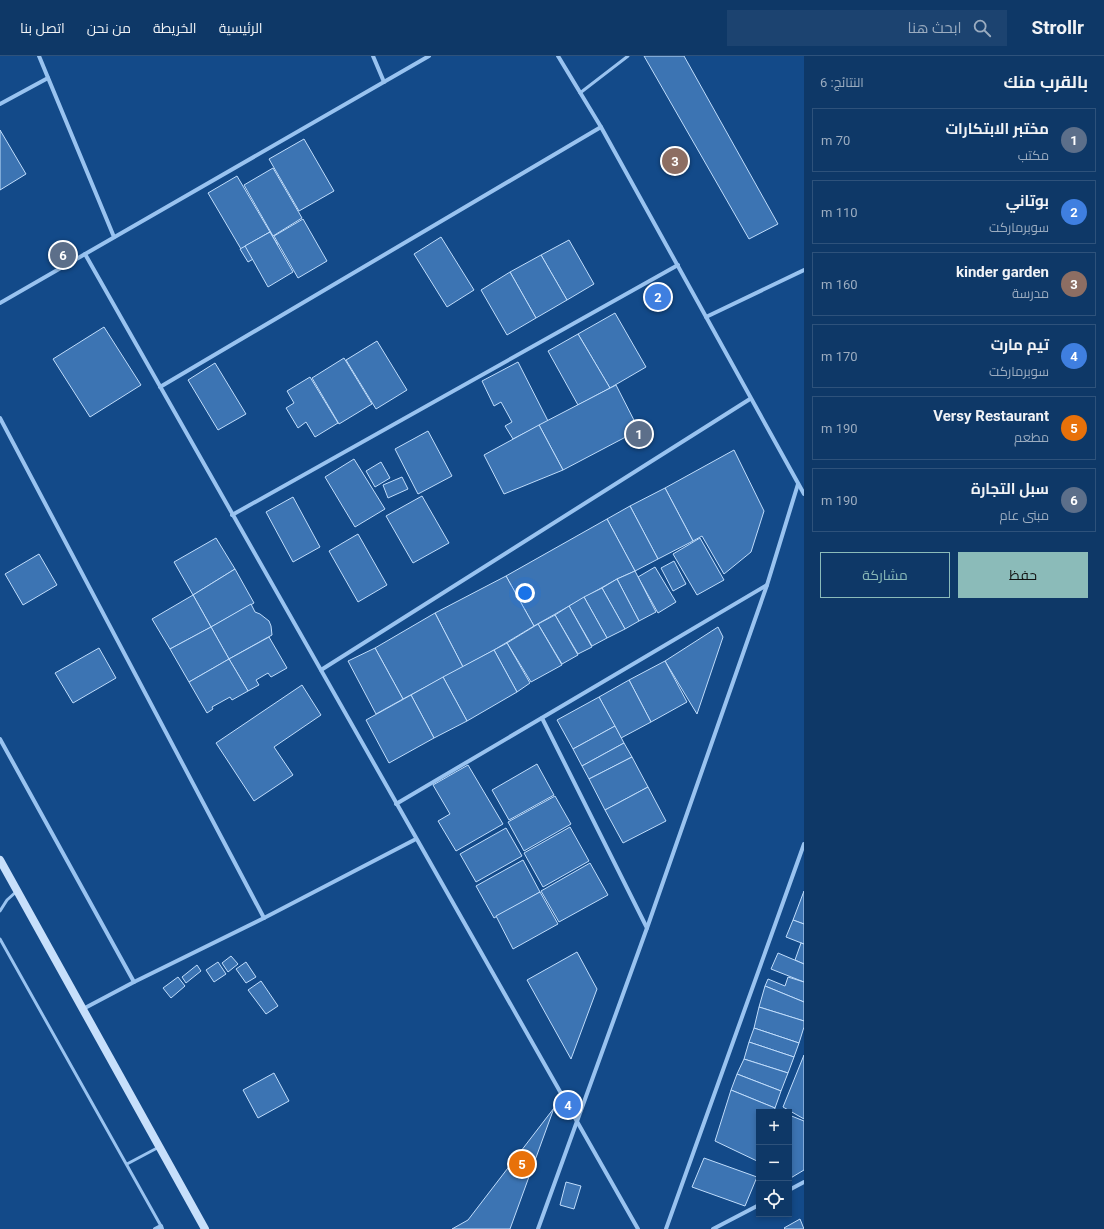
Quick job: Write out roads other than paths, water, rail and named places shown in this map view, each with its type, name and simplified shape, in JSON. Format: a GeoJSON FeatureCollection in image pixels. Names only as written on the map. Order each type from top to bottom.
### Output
{"type":"FeatureCollection","features":[{"type":"Feature","properties":{"kind":"main road"},"geometry":{"type":"LineString","coordinates":[[0,860],[205,1229]]}},
{"type":"Feature","properties":{"kind":"street"},"geometry":{"type":"LineString","coordinates":[[39,56],[114,237]]}},
{"type":"Feature","properties":{"kind":"street"},"geometry":{"type":"LineString","coordinates":[[373,56],[384,82]]}},
{"type":"Feature","properties":{"kind":"street"},"geometry":{"type":"LineString","coordinates":[[0,303],[429,56]]}},
{"type":"Feature","properties":{"kind":"street"},"geometry":{"type":"LineString","coordinates":[[558,56],[601,127],[678,265],[750,399],[804,494]]}},
{"type":"Feature","properties":{"kind":"street"},"geometry":{"type":"LineString","coordinates":[[0,104],[48,78]]}},
{"type":"Feature","properties":{"kind":"street"},"geometry":{"type":"LineString","coordinates":[[160,387],[601,127]]}},
{"type":"Feature","properties":{"kind":"street"},"geometry":{"type":"LineString","coordinates":[[85,254],[638,1229]]}},
{"type":"Feature","properties":{"kind":"street"},"geometry":{"type":"LineString","coordinates":[[232,515],[678,265]]}},
{"type":"Feature","properties":{"kind":"street"},"geometry":{"type":"LineString","coordinates":[[706,317],[804,270]]}},
{"type":"Feature","properties":{"kind":"street"},"geometry":{"type":"LineString","coordinates":[[321,670],[750,399]]}},
{"type":"Feature","properties":{"kind":"street"},"geometry":{"type":"LineString","coordinates":[[0,418],[264,918]]}},
{"type":"Feature","properties":{"kind":"street"},"geometry":{"type":"LineString","coordinates":[[538,1229],[647,928],[767,585],[798,484]]}},
{"type":"Feature","properties":{"kind":"street"},"geometry":{"type":"LineString","coordinates":[[396,804],[767,585]]}},
{"type":"Feature","properties":{"kind":"street"},"geometry":{"type":"LineString","coordinates":[[542,718],[647,928]]}},
{"type":"Feature","properties":{"kind":"street"},"geometry":{"type":"LineString","coordinates":[[0,739],[134,982]]}},
{"type":"Feature","properties":{"kind":"street"},"geometry":{"type":"LineString","coordinates":[[83,1009],[134,982],[264,918],[416,839]]}},
{"type":"Feature","properties":{"kind":"street"},"geometry":{"type":"LineString","coordinates":[[666,1229],[804,844]]}},
{"type":"Feature","properties":{"kind":"street"},"geometry":{"type":"LineString","coordinates":[[792,1188],[804,1182]]}},
{"type":"Feature","properties":{"kind":"street"},"geometry":{"type":"LineString","coordinates":[[713,1229],[756,1207]]}},
{"type":"Feature","properties":{"kind":"street"},"geometry":{"type":"LineString","coordinates":[[155,1229],[161,1228]]}},
{"type":"Feature","properties":{"kind":"lane"},"geometry":{"type":"LineString","coordinates":[[580,93],[628,56]]}},
{"type":"Feature","properties":{"kind":"lane"},"geometry":{"type":"LineString","coordinates":[[0,911],[7,900],[17,891]]}},
{"type":"Feature","properties":{"kind":"lane"},"geometry":{"type":"LineString","coordinates":[[0,939],[127,1164],[161,1228]]}},
{"type":"Feature","properties":{"kind":"lane"},"geometry":{"type":"LineString","coordinates":[[127,1164],[160,1146]]}},
{"type":"Feature","properties":{"kind":"place","name":"kinder garden"},"geometry":{"type":"Point","coordinates":[675,161]}},
{"type":"Feature","properties":{"kind":"place","name":"سبل التجارة"},"geometry":{"type":"Point","coordinates":[63,255]}},
{"type":"Feature","properties":{"kind":"place","name":"بوتاني"},"geometry":{"type":"Point","coordinates":[658,297]}},
{"type":"Feature","properties":{"kind":"place","name":"مختبر الابتكارات"},"geometry":{"type":"Point","coordinates":[639,434]}},
{"type":"Feature","properties":{"kind":"place","name":"تيم مارت"},"geometry":{"type":"Point","coordinates":[568,1105]}},
{"type":"Feature","properties":{"kind":"place","name":"Versy Restaurant"},"geometry":{"type":"Point","coordinates":[522,1164]}}]}
